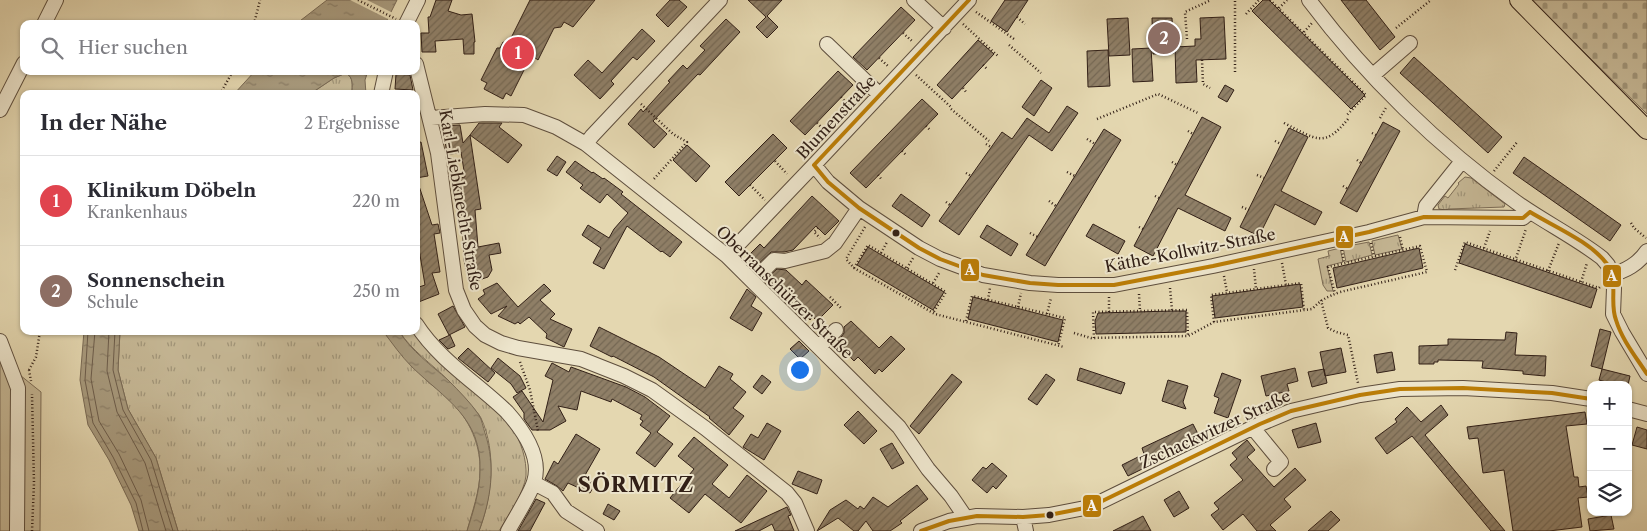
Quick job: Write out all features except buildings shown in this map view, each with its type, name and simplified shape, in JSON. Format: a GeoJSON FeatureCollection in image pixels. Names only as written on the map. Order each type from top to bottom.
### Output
{"type":"FeatureCollection","features":[{"type":"Feature","properties":{"kind":"main road"},"geometry":{"type":"LineString","coordinates":[[1519,0],[1647,130]]}},
{"type":"Feature","properties":{"kind":"street"},"geometry":{"type":"LineString","coordinates":[[46,20],[56,0]]}},
{"type":"Feature","properties":{"kind":"street"},"geometry":{"type":"LineString","coordinates":[[403,20],[418,0]]}},
{"type":"Feature","properties":{"kind":"street"},"geometry":{"type":"LineString","coordinates":[[586,144],[720,0]]}},
{"type":"Feature","properties":{"kind":"street"},"geometry":{"type":"LineString","coordinates":[[914,0],[944,28]]}},
{"type":"Feature","properties":{"kind":"street"},"geometry":{"type":"LineString","coordinates":[[1309,0],[1373,75],[1462,161],[1531,212],[1602,258],[1608,265],[1614,288],[1613,314],[1647,374]]}},
{"type":"Feature","properties":{"kind":"street","name":"Blumenstraße"},"geometry":{"type":"LineString","coordinates":[[727,256],[967,2]]}},
{"type":"Feature","properties":{"kind":"street"},"geometry":{"type":"LineString","coordinates":[[1373,75],[1410,43]]}},
{"type":"Feature","properties":{"kind":"street"},"geometry":{"type":"LineString","coordinates":[[827,44],[880,95]]}},
{"type":"Feature","properties":{"kind":"street"},"geometry":{"type":"LineString","coordinates":[[0,110],[20,71]]}},
{"type":"Feature","properties":{"kind":"street"},"geometry":{"type":"LineString","coordinates":[[382,90],[385,75]]}},
{"type":"Feature","properties":{"kind":"street","name":"Karl-Liebknecht-Straße"},"geometry":{"type":"LineString","coordinates":[[419,75],[431,118],[438,154],[456,290],[460,303],[475,326],[501,343],[518,348],[581,359],[624,376],[652,390],[705,428],[787,493],[795,504],[807,531]]}},
{"type":"Feature","properties":{"kind":"street","name":"Oberranschützer Straße"},"geometry":{"type":"LineString","coordinates":[[431,118],[475,114],[524,116],[556,127],[586,144],[727,256],[899,427],[928,470],[951,496],[966,518]]}},
{"type":"Feature","properties":{"kind":"street"},"geometry":{"type":"LineString","coordinates":[[1424,217],[1426,206],[1462,161]]}},
{"type":"Feature","properties":{"kind":"street","name":"Käthe-Kollwitz-Straße"},"geometry":{"type":"LineString","coordinates":[[814,165],[828,182],[859,208],[919,248],[962,268],[1004,279],[1054,285],[1114,285],[1369,232],[1424,217],[1523,218],[1531,212]]}},
{"type":"Feature","properties":{"kind":"street"},"geometry":{"type":"LineString","coordinates":[[763,271],[774,260],[785,261],[825,251],[835,243],[859,208]]}},
{"type":"Feature","properties":{"kind":"street"},"geometry":{"type":"LineString","coordinates":[[1611,276],[1641,260],[1647,251]]}},
{"type":"Feature","properties":{"kind":"street"},"geometry":{"type":"LineString","coordinates":[[420,330],[445,358],[507,412],[528,441],[536,469],[534,483],[508,531]]}},
{"type":"Feature","properties":{"kind":"street"},"geometry":{"type":"LineString","coordinates":[[819,347],[836,330]]}},
{"type":"Feature","properties":{"kind":"street"},"geometry":{"type":"LineString","coordinates":[[0,341],[18,388],[17,531]]}},
{"type":"Feature","properties":{"kind":"street","name":"Zschackwitzer Straße"},"geometry":{"type":"LineString","coordinates":[[921,531],[949,521],[977,516],[1024,524],[1049,515],[1090,507],[1291,411],[1360,395],[1400,389],[1463,388],[1544,393],[1587,398]]}},
{"type":"Feature","properties":{"kind":"street"},"geometry":{"type":"LineString","coordinates":[[1632,410],[1647,414]]}},
{"type":"Feature","properties":{"kind":"street"},"geometry":{"type":"LineString","coordinates":[[1253,428],[1281,462],[1274,468]]}},
{"type":"Feature","properties":{"kind":"street"},"geometry":{"type":"LineString","coordinates":[[534,483],[553,494],[566,511],[597,531]]}},
{"type":"Feature","properties":{"kind":"path"},"geometry":{"type":"LineString","coordinates":[[255,20],[260,0]]}},
{"type":"Feature","properties":{"kind":"path"},"geometry":{"type":"LineString","coordinates":[[358,0],[398,20]]}},
{"type":"Feature","properties":{"kind":"path"},"geometry":{"type":"LineString","coordinates":[[1187,39],[1185,12],[1211,0]]}},
{"type":"Feature","properties":{"kind":"path"},"geometry":{"type":"LineString","coordinates":[[1246,14],[1260,0]]}},
{"type":"Feature","properties":{"kind":"path"},"geometry":{"type":"LineString","coordinates":[[1270,0],[1354,80],[1366,95],[1337,132],[1324,139],[1316,138],[1284,123]]}},
{"type":"Feature","properties":{"kind":"path"},"geometry":{"type":"LineString","coordinates":[[1279,8],[1287,0]]}},
{"type":"Feature","properties":{"kind":"path"},"geometry":{"type":"LineString","coordinates":[[1396,28],[1431,0]]}},
{"type":"Feature","properties":{"kind":"path"},"geometry":{"type":"LineString","coordinates":[[1235,1],[1235,74]]}},
{"type":"Feature","properties":{"kind":"path"},"geometry":{"type":"LineString","coordinates":[[967,2],[1014,39]]}},
{"type":"Feature","properties":{"kind":"path"},"geometry":{"type":"LineString","coordinates":[[955,16],[999,56]]}},
{"type":"Feature","properties":{"kind":"path"},"geometry":{"type":"LineString","coordinates":[[1017,17],[1026,24]]}},
{"type":"Feature","properties":{"kind":"path"},"geometry":{"type":"LineString","coordinates":[[1009,44],[1041,73]]}},
{"type":"Feature","properties":{"kind":"path"},"geometry":{"type":"LineString","coordinates":[[1328,57],[1333,52]]}},
{"type":"Feature","properties":{"kind":"path"},"geometry":{"type":"LineString","coordinates":[[1202,60],[1203,84],[1210,88]]}},
{"type":"Feature","properties":{"kind":"path"},"geometry":{"type":"LineString","coordinates":[[983,65],[987,69]]}},
{"type":"Feature","properties":{"kind":"path"},"geometry":{"type":"LineString","coordinates":[[907,66],[951,109],[989,141]]}},
{"type":"Feature","properties":{"kind":"path"},"geometry":{"type":"LineString","coordinates":[[222,90],[231,75]]}},
{"type":"Feature","properties":{"kind":"path"},"geometry":{"type":"LineString","coordinates":[[963,88],[966,92]]}},
{"type":"Feature","properties":{"kind":"path"},"geometry":{"type":"LineString","coordinates":[[1097,119],[1158,94],[1198,113]]}},
{"type":"Feature","properties":{"kind":"path"},"geometry":{"type":"LineString","coordinates":[[630,95],[673,134],[688,142],[644,191]]}},
{"type":"Feature","properties":{"kind":"path"},"geometry":{"type":"LineString","coordinates":[[1380,118],[1387,106]]}},
{"type":"Feature","properties":{"kind":"path"},"geometry":{"type":"LineString","coordinates":[[926,126],[930,130]]}},
{"type":"Feature","properties":{"kind":"path"},"geometry":{"type":"LineString","coordinates":[[1188,131],[1193,134]]}},
{"type":"Feature","properties":{"kind":"path"},"geometry":{"type":"LineString","coordinates":[[1372,134],[1376,136]]}},
{"type":"Feature","properties":{"kind":"path"},"geometry":{"type":"LineString","coordinates":[[1087,139],[1095,144]]}},
{"type":"Feature","properties":{"kind":"path"},"geometry":{"type":"LineString","coordinates":[[1275,141],[1281,144]]}},
{"type":"Feature","properties":{"kind":"path"},"geometry":{"type":"LineString","coordinates":[[1487,180],[1518,141]]}},
{"type":"Feature","properties":{"kind":"path"},"geometry":{"type":"LineString","coordinates":[[986,144],[991,147]]}},
{"type":"Feature","properties":{"kind":"path"},"geometry":{"type":"LineString","coordinates":[[902,151],[906,156]]}},
{"type":"Feature","properties":{"kind":"path"},"geometry":{"type":"LineString","coordinates":[[1356,160],[1361,163]]}},
{"type":"Feature","properties":{"kind":"path"},"geometry":{"type":"LineString","coordinates":[[774,161],[796,184]]}},
{"type":"Feature","properties":{"kind":"path"},"geometry":{"type":"LineString","coordinates":[[1172,162],[1177,164]]}},
{"type":"Feature","properties":{"kind":"path"},"geometry":{"type":"LineString","coordinates":[[1067,172],[1075,176]]}},
{"type":"Feature","properties":{"kind":"path"},"geometry":{"type":"LineString","coordinates":[[966,173],[971,176]]}},
{"type":"Feature","properties":{"kind":"path"},"geometry":{"type":"LineString","coordinates":[[878,175],[882,180]]}},
{"type":"Feature","properties":{"kind":"path"},"geometry":{"type":"LineString","coordinates":[[1257,175],[1264,178]]}},
{"type":"Feature","properties":{"kind":"path"},"geometry":{"type":"LineString","coordinates":[[750,185],[773,208]]}},
{"type":"Feature","properties":{"kind":"path"},"geometry":{"type":"LineString","coordinates":[[1343,186],[1348,189]]}},
{"type":"Feature","properties":{"kind":"path"},"geometry":{"type":"LineString","coordinates":[[1155,196],[1160,198]]}},
{"type":"Feature","properties":{"kind":"path"},"geometry":{"type":"LineString","coordinates":[[946,202],[950,205]]}},
{"type":"Feature","properties":{"kind":"path"},"geometry":{"type":"LineString","coordinates":[[1049,202],[1056,206]]}},
{"type":"Feature","properties":{"kind":"path"},"geometry":{"type":"LineString","coordinates":[[1242,207],[1249,210]]}},
{"type":"Feature","properties":{"kind":"path"},"geometry":{"type":"LineString","coordinates":[[1515,260],[1531,212]]}},
{"type":"Feature","properties":{"kind":"path"},"geometry":{"type":"LineString","coordinates":[[871,216],[846,260],[854,268],[933,313],[1064,347]]}},
{"type":"Feature","properties":{"kind":"path"},"geometry":{"type":"LineString","coordinates":[[1484,248],[1494,217]]}},
{"type":"Feature","properties":{"kind":"path"},"geometry":{"type":"LineString","coordinates":[[1631,224],[1647,238]]}},
{"type":"Feature","properties":{"kind":"path"},"geometry":{"type":"LineString","coordinates":[[1138,227],[1143,229]]}},
{"type":"Feature","properties":{"kind":"path"},"geometry":{"type":"LineString","coordinates":[[1548,271],[1564,232]]}},
{"type":"Feature","properties":{"kind":"path"},"geometry":{"type":"LineString","coordinates":[[1030,233],[1038,237]]}},
{"type":"Feature","properties":{"kind":"path"},"geometry":{"type":"LineString","coordinates":[[1400,236],[1403,250]]}},
{"type":"Feature","properties":{"kind":"path"},"geometry":{"type":"LineString","coordinates":[[1455,270],[1465,242],[1599,288],[1604,280],[1611,276]]}},
{"type":"Feature","properties":{"kind":"path"},"geometry":{"type":"LineString","coordinates":[[854,268],[868,245],[946,292],[933,313]]}},
{"type":"Feature","properties":{"kind":"path"},"geometry":{"type":"LineString","coordinates":[[1074,333],[1094,338],[1188,336],[1214,322],[1312,309],[1321,299],[1335,294],[1427,272],[1420,246],[1328,267],[1335,294]]}},
{"type":"Feature","properties":{"kind":"path"},"geometry":{"type":"LineString","coordinates":[[1581,283],[1592,250]]}},
{"type":"Feature","properties":{"kind":"path"},"geometry":{"type":"LineString","coordinates":[[1280,251],[1286,286]]}},
{"type":"Feature","properties":{"kind":"path"},"geometry":{"type":"LineString","coordinates":[[1253,257],[1256,290]]}},
{"type":"Feature","properties":{"kind":"path"},"geometry":{"type":"LineString","coordinates":[[1222,264],[1227,293]]}},
{"type":"Feature","properties":{"kind":"path"},"geometry":{"type":"LineString","coordinates":[[1138,280],[1140,312]]}},
{"type":"Feature","properties":{"kind":"path"},"geometry":{"type":"LineString","coordinates":[[1214,322],[1211,295],[1301,283],[1304,310]]}},
{"type":"Feature","properties":{"kind":"path"},"geometry":{"type":"LineString","coordinates":[[1047,315],[1054,285]]}},
{"type":"Feature","properties":{"kind":"path"},"geometry":{"type":"LineString","coordinates":[[1170,294],[1172,311]]}},
{"type":"Feature","properties":{"kind":"path"},"geometry":{"type":"LineString","coordinates":[[966,321],[972,296],[1065,318],[1058,346]]}},
{"type":"Feature","properties":{"kind":"path"},"geometry":{"type":"LineString","coordinates":[[830,297],[842,309]]}},
{"type":"Feature","properties":{"kind":"path"},"geometry":{"type":"LineString","coordinates":[[1321,299],[1328,328],[1348,335],[1360,395]]}},
{"type":"Feature","properties":{"kind":"path"},"geometry":{"type":"LineString","coordinates":[[1094,338],[1093,312],[1187,310],[1188,336]]}},
{"type":"Feature","properties":{"kind":"path"},"geometry":{"type":"LineString","coordinates":[[18,388],[36,357],[39,335]]}},
{"type":"Feature","properties":{"kind":"path"},"geometry":{"type":"LineString","coordinates":[[518,348],[519,360],[530,390],[539,435],[535,439],[528,441]]}},
{"type":"Feature","properties":{"kind":"path"},"geometry":{"type":"LineString","coordinates":[[29,370],[33,400],[34,483],[32,531]]}},
{"type":"Feature","properties":{"kind":"green space"},"geometry":{"type":"Polygon","coordinates":[[[1531,0],[1647,0],[1647,114],[1531,0]]]}},
{"type":"Feature","properties":{"kind":"green space"},"geometry":{"type":"Polygon","coordinates":[[[341,75],[349,75],[352,90],[316,90],[341,75]]]}},
{"type":"Feature","properties":{"kind":"green space"},"geometry":{"type":"Polygon","coordinates":[[[1465,177],[1471,178],[1505,204],[1504,207],[1439,209],[1438,205],[1445,196],[1448,198],[1458,183],[1465,177]]]}},
{"type":"Feature","properties":{"kind":"green space"},"geometry":{"type":"Polygon","coordinates":[[[1398,235],[1402,249],[1375,255],[1372,241],[1398,235]]]}},
{"type":"Feature","properties":{"kind":"green space"},"geometry":{"type":"Polygon","coordinates":[[[1369,242],[1372,255],[1346,262],[1343,247],[1369,242]]]}},
{"type":"Feature","properties":{"kind":"green space"},"geometry":{"type":"Polygon","coordinates":[[[1340,248],[1343,262],[1327,266],[1333,291],[1327,291],[1323,285],[1318,259],[1329,256],[1328,251],[1340,248]]]}},
{"type":"Feature","properties":{"kind":"green space"},"geometry":{"type":"Polygon","coordinates":[[[120,335],[386,335],[420,374],[452,402],[471,429],[480,460],[480,479],[467,531],[178,531],[156,458],[128,409],[118,370],[120,335]]]}},
{"type":"Feature","properties":{"kind":"green space"},"geometry":{"type":"Polygon","coordinates":[[[402,335],[419,335],[453,365],[502,415],[518,439],[526,464],[525,483],[499,531],[479,531],[490,490],[491,475],[489,446],[481,418],[448,380],[402,335]]]}},
{"type":"Feature","properties":{"kind":"green space"},"geometry":{"type":"Polygon","coordinates":[[[0,359],[41,392],[40,531],[0,531],[0,359]]]}},
{"type":"Feature","properties":{"kind":"water"},"geometry":{"type":"Polygon","coordinates":[[[327,0],[397,0],[387,20],[301,20],[327,0]]]}},
{"type":"Feature","properties":{"kind":"water"},"geometry":{"type":"Polygon","coordinates":[[[251,75],[341,75],[316,90],[238,90],[251,75]]]}},
{"type":"Feature","properties":{"kind":"water"},"geometry":{"type":"Polygon","coordinates":[[[349,75],[367,75],[366,90],[352,90],[349,75]]]}},
{"type":"Feature","properties":{"kind":"water"},"geometry":{"type":"Polygon","coordinates":[[[84,335],[120,335],[118,370],[128,409],[156,458],[178,531],[139,531],[131,505],[109,460],[88,425],[80,380],[84,335]]]}},
{"type":"Feature","properties":{"kind":"water"},"geometry":{"type":"Polygon","coordinates":[[[386,335],[402,335],[415,351],[460,392],[480,417],[488,445],[491,482],[487,507],[479,531],[467,531],[480,479],[479,453],[475,437],[459,411],[408,363],[386,335]]]}},
{"type":"Feature","properties":{"kind":"pier"},"geometry":{"type":"Polygon","coordinates":[[[350,0],[367,0],[393,13],[390,20],[350,0]]]}},
{"type":"Feature","properties":{"kind":"transit line","name":"A"},"geometry":{"type":"LineString","coordinates":[[814,165],[969,0]]}},
{"type":"Feature","properties":{"kind":"transit line","name":"A"},"geometry":{"type":"LineString","coordinates":[[814,165],[828,182],[859,208],[919,248],[940,259],[983,275],[1030,283],[1058,285],[1114,285],[1213,266],[1369,232],[1424,217],[1523,218],[1530,212]]}},
{"type":"Feature","properties":{"kind":"transit line","name":"A"},"geometry":{"type":"LineString","coordinates":[[1530,212],[1582,242],[1607,264],[1611,271],[1613,306],[1619,327],[1647,374]]}},
{"type":"Feature","properties":{"kind":"transit line","name":"A"},"geometry":{"type":"LineString","coordinates":[[921,531],[949,521],[977,516],[1023,517],[1049,515],[1090,507],[1260,424],[1291,411],[1360,395],[1400,389],[1463,388],[1552,393],[1587,398]]}},
{"type":"Feature","properties":{"kind":"place","name":"Sonnenschein"},"geometry":{"type":"Point","coordinates":[1164,38]}},
{"type":"Feature","properties":{"kind":"place","name":"Klinikum Döbeln"},"geometry":{"type":"Point","coordinates":[518,53]}},
{"type":"Feature","properties":{"kind":"district","name":"SÖRMITZ"},"geometry":{"type":"Point","coordinates":[636,485]}}]}
